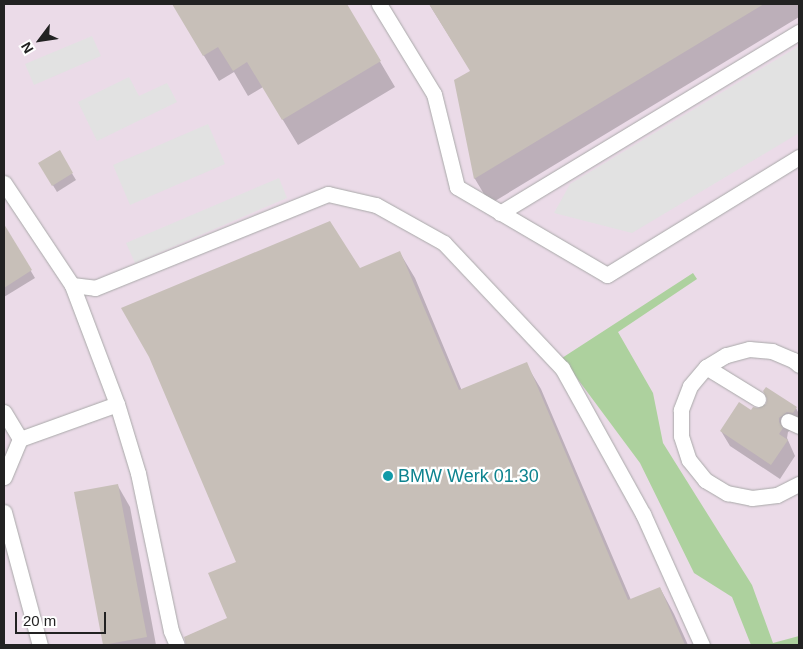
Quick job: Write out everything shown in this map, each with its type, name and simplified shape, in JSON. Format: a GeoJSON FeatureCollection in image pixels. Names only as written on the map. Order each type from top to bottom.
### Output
{"type":"FeatureCollection","features":[{"type":"Feature","properties":{"kind":"lane"},"geometry":{"type":"LineString","coordinates":[[379,4],[434,94],[457,187],[607,275],[799,157]]}},
{"type":"Feature","properties":{"kind":"lane"},"geometry":{"type":"LineString","coordinates":[[500,213],[799,32]]}},
{"type":"Feature","properties":{"kind":"lane"},"geometry":{"type":"LineString","coordinates":[[4,183],[72,285],[117,404],[138,473],[171,631],[177,645]]}},
{"type":"Feature","properties":{"kind":"lane"},"geometry":{"type":"LineString","coordinates":[[72,285],[95,288],[328,194],[376,205],[444,243],[562,368],[643,514],[702,645]]}},
{"type":"Feature","properties":{"kind":"lane"},"geometry":{"type":"LineString","coordinates":[[799,365],[772,351],[749,349],[726,355],[706,367],[690,386],[681,410],[681,436],[689,460],[705,480],[727,493],[752,498],[777,495],[799,484]]}},
{"type":"Feature","properties":{"kind":"lane"},"geometry":{"type":"LineString","coordinates":[[706,367],[758,400]]}},
{"type":"Feature","properties":{"kind":"lane"},"geometry":{"type":"LineString","coordinates":[[4,477],[20,439],[117,404]]}},
{"type":"Feature","properties":{"kind":"lane"},"geometry":{"type":"LineString","coordinates":[[4,412],[20,439]]}},
{"type":"Feature","properties":{"kind":"lane"},"geometry":{"type":"LineString","coordinates":[[4,512],[40,645]]}},
{"type":"Feature","properties":{"kind":"shaded area"},"geometry":{"type":"Polygon","coordinates":[[[4,4],[799,4],[799,645],[4,645],[4,4]]]}},
{"type":"Feature","properties":{"kind":"shaded area"},"geometry":{"type":"Polygon","coordinates":[[[92,36],[101,56],[34,85],[25,64],[92,36]]]}},
{"type":"Feature","properties":{"kind":"shaded area"},"geometry":{"type":"Polygon","coordinates":[[[799,46],[799,133],[632,233],[554,213],[570,184],[799,46]]]}},
{"type":"Feature","properties":{"kind":"shaded area"},"geometry":{"type":"Polygon","coordinates":[[[129,77],[139,96],[167,83],[177,102],[97,141],[78,102],[129,77]]]}},
{"type":"Feature","properties":{"kind":"shaded area"},"geometry":{"type":"Polygon","coordinates":[[[208,124],[225,164],[130,205],[113,165],[208,124]]]}},
{"type":"Feature","properties":{"kind":"shaded area"},"geometry":{"type":"Polygon","coordinates":[[[279,178],[287,198],[135,263],[126,243],[279,178]]]}},
{"type":"Feature","properties":{"kind":"green space"},"geometry":{"type":"Polygon","coordinates":[[[693,273],[697,279],[618,332],[653,393],[663,443],[752,585],[773,643],[799,636],[799,645],[751,645],[732,597],[694,573],[640,463],[562,358],[693,273]]]}},
{"type":"Feature","properties":{"kind":"building"},"geometry":{"type":"Polygon","coordinates":[[[172,4],[347,4],[381,61],[282,120],[247,62],[233,71],[218,47],[203,56],[172,4]]]}},
{"type":"Feature","properties":{"kind":"building"},"geometry":{"type":"Polygon","coordinates":[[[429,4],[764,4],[474,179],[454,80],[470,71],[429,4]]]}},
{"type":"Feature","properties":{"kind":"building"},"geometry":{"type":"Polygon","coordinates":[[[60,150],[73,173],[52,186],[38,163],[60,150]]]}},
{"type":"Feature","properties":{"kind":"building","name":"BMW Werk 01.30"},"geometry":{"type":"Polygon","coordinates":[[[330,221],[360,268],[400,251],[459,390],[527,362],[628,600],[660,587],[685,645],[186,645],[184,637],[227,618],[208,573],[236,562],[149,357],[121,308],[330,221]]]}},
{"type":"Feature","properties":{"kind":"building"},"geometry":{"type":"Polygon","coordinates":[[[4,224],[32,270],[4,288],[4,224]]]}},
{"type":"Feature","properties":{"kind":"building"},"geometry":{"type":"Polygon","coordinates":[[[766,387],[797,407],[793,413],[787,412],[779,418],[783,428],[779,434],[788,440],[771,465],[720,431],[739,402],[751,410],[753,407],[758,408],[766,404],[767,399],[763,391],[766,387]]]}},
{"type":"Feature","properties":{"kind":"building"},"geometry":{"type":"Polygon","coordinates":[[[118,484],[147,637],[103,645],[74,492],[118,484]]]}},
{"type":"Feature","properties":{"kind":"place","name":"BMW Werk 01.30"},"geometry":{"type":"Point","coordinates":[388,476]}}]}
